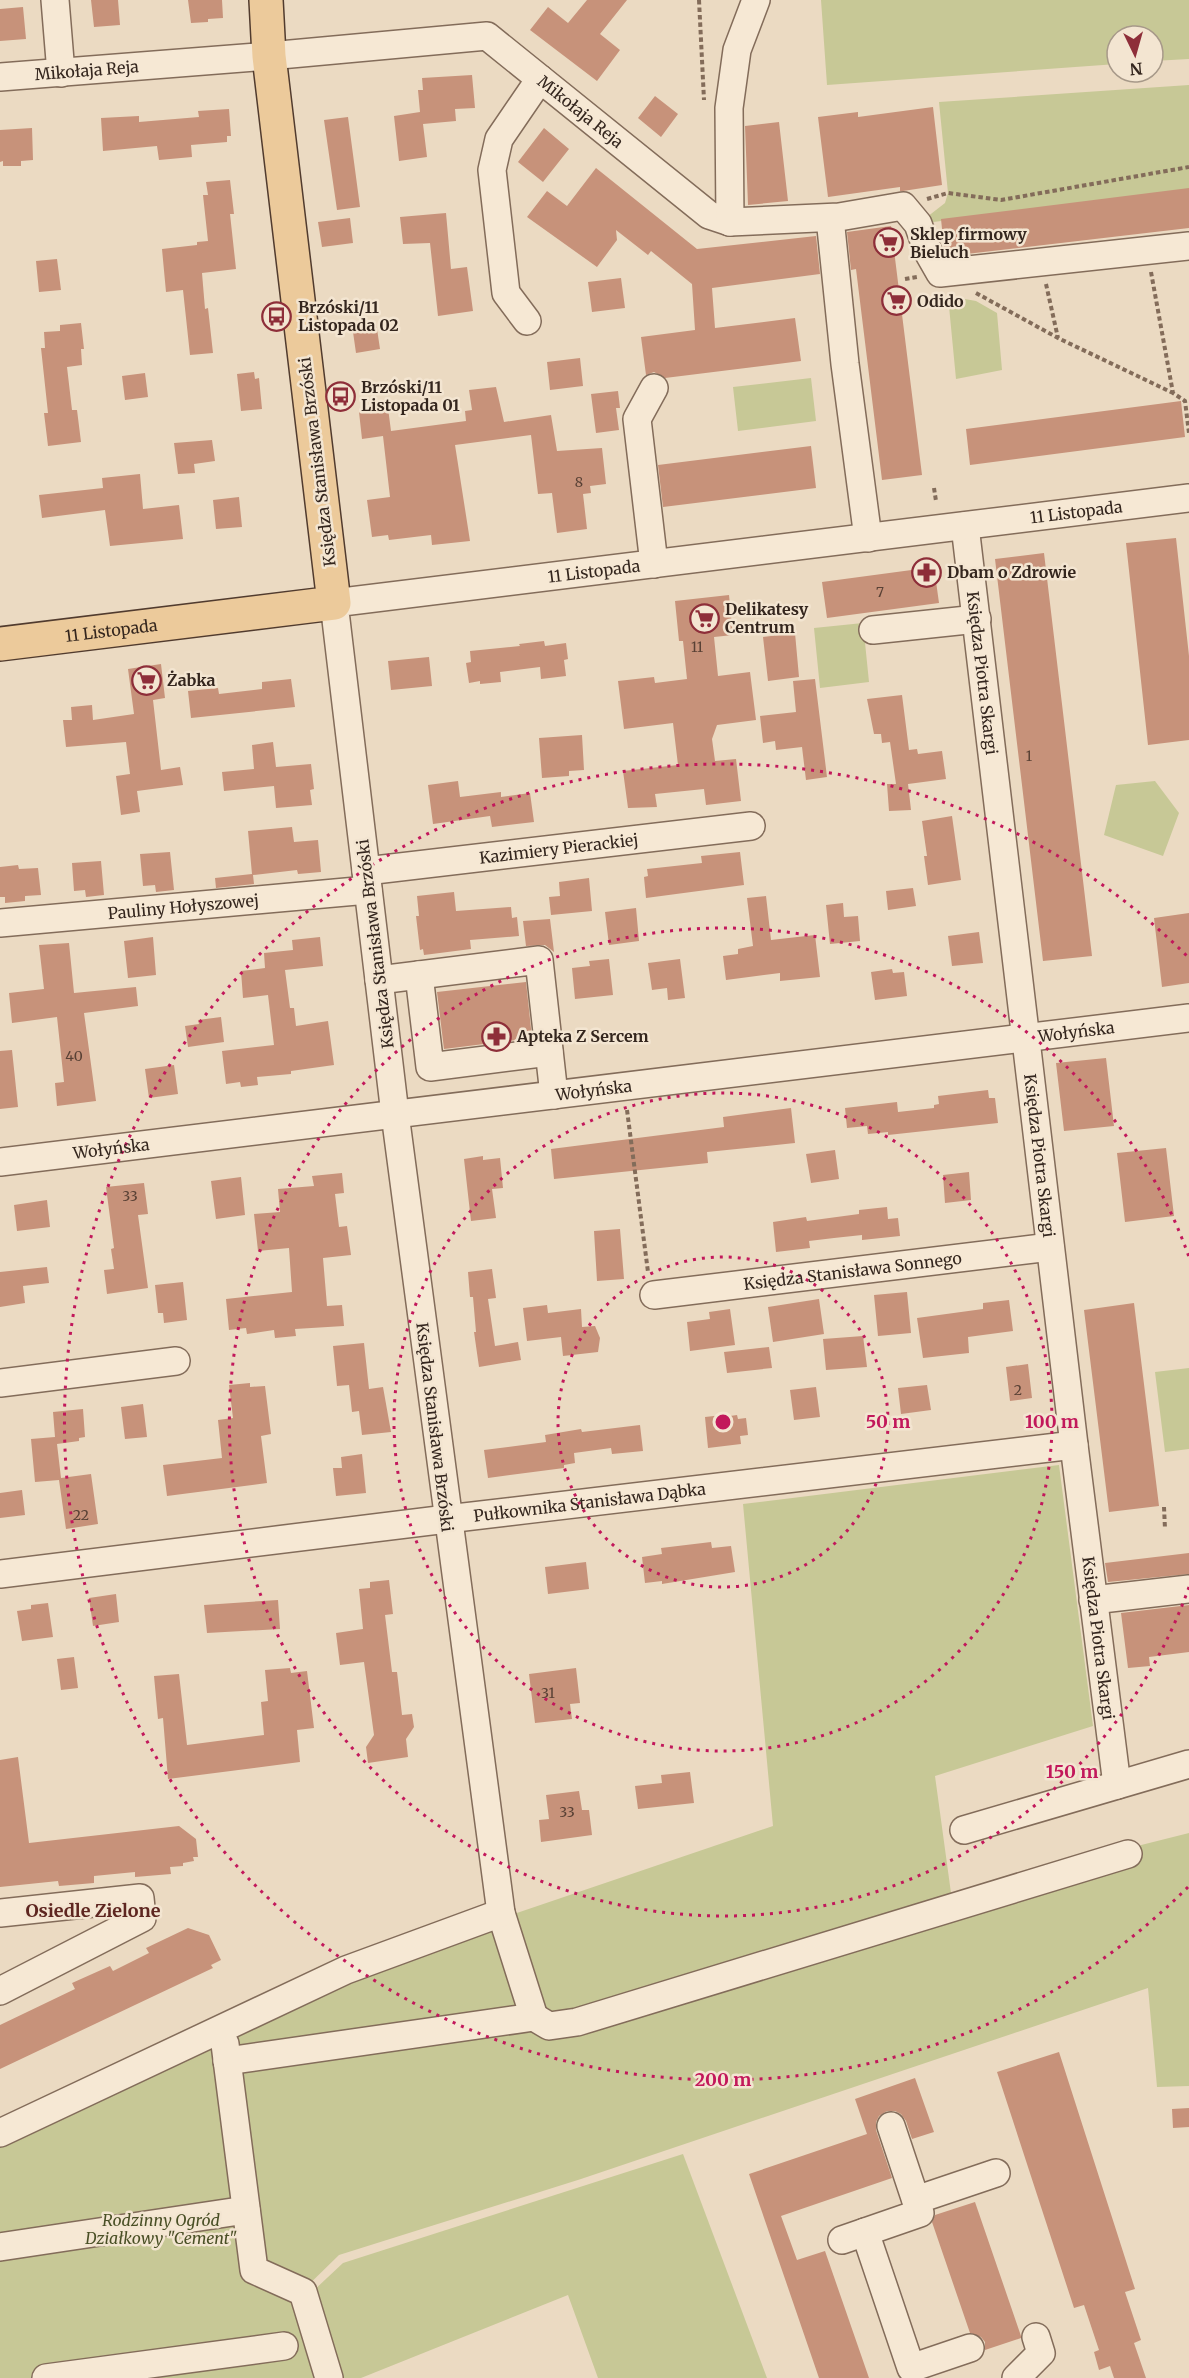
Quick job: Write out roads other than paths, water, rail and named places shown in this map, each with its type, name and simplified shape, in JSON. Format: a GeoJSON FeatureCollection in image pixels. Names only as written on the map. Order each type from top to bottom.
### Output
{"type":"FeatureCollection","features":[{"type":"Feature","properties":{"kind":"main road","name":"Księdza Stanisława Brzóski"},"geometry":{"type":"LineString","coordinates":[[266,0],[269,56],[334,603]]}},
{"type":"Feature","properties":{"kind":"main road","name":"11 Listopada"},"geometry":{"type":"LineString","coordinates":[[0,644],[334,603]]}},
{"type":"Feature","properties":{"kind":"street"},"geometry":{"type":"LineString","coordinates":[[55,0],[61,72]]}},
{"type":"Feature","properties":{"kind":"street"},"geometry":{"type":"LineString","coordinates":[[730,222],[729,108],[737,50],[756,0]]}},
{"type":"Feature","properties":{"kind":"street","name":"Mikołaja Reja"},"geometry":{"type":"LineString","coordinates":[[0,77],[487,36],[709,215],[730,222],[830,218]]}},
{"type":"Feature","properties":{"kind":"street"},"geometry":{"type":"LineString","coordinates":[[527,321],[506,293],[492,170],[498,139],[540,79]]}},
{"type":"Feature","properties":{"kind":"street"},"geometry":{"type":"LineString","coordinates":[[868,538],[845,364],[830,218],[903,206],[918,224],[928,252],[940,273],[1189,246]]}},
{"type":"Feature","properties":{"kind":"street"},"geometry":{"type":"LineString","coordinates":[[654,388],[637,419],[654,564]]}},
{"type":"Feature","properties":{"kind":"street","name":"11 Listopada"},"geometry":{"type":"LineString","coordinates":[[334,603],[1189,498]]}},
{"type":"Feature","properties":{"kind":"street","name":"Księdza Piotra Skargi"},"geometry":{"type":"LineString","coordinates":[[965,526],[1074,1446],[1117,1785]]}},
{"type":"Feature","properties":{"kind":"street","name":"Księdza Stanisława Brzóski"},"geometry":{"type":"LineString","coordinates":[[334,603],[395,1114],[498,1900],[534,2017]]}},
{"type":"Feature","properties":{"kind":"street"},"geometry":{"type":"LineString","coordinates":[[873,630],[977,619]]}},
{"type":"Feature","properties":{"kind":"street","name":"Kazimiery Pierackiej"},"geometry":{"type":"LineString","coordinates":[[367,880],[751,826]]}},
{"type":"Feature","properties":{"kind":"street","name":"Pauliny Hołyszowej"},"geometry":{"type":"LineString","coordinates":[[0,923],[367,880]]}},
{"type":"Feature","properties":{"kind":"street"},"geometry":{"type":"LineString","coordinates":[[379,980],[539,960],[554,1095]]}},
{"type":"Feature","properties":{"kind":"street"},"geometry":{"type":"LineString","coordinates":[[419,975],[430,1066],[549,1052]]}},
{"type":"Feature","properties":{"kind":"street","name":"Wołyńska"},"geometry":{"type":"LineString","coordinates":[[0,1162],[1189,1018]]}},
{"type":"Feature","properties":{"kind":"street","name":"Księdza Stanisława Sonnego"},"geometry":{"type":"LineString","coordinates":[[654,1295],[1050,1247]]}},
{"type":"Feature","properties":{"kind":"street"},"geometry":{"type":"LineString","coordinates":[[0,1383],[176,1361]]}},
{"type":"Feature","properties":{"kind":"street","name":"Pułkownika Stanisława Dąbka"},"geometry":{"type":"LineString","coordinates":[[0,1574],[1074,1446]]}},
{"type":"Feature","properties":{"kind":"street"},"geometry":{"type":"LineString","coordinates":[[1093,1600],[1189,1589]]}},
{"type":"Feature","properties":{"kind":"street"},"geometry":{"type":"LineString","coordinates":[[964,1830],[1189,1764]]}},
{"type":"Feature","properties":{"kind":"street"},"geometry":{"type":"LineString","coordinates":[[227,2061],[534,2017],[549,2026],[577,2022],[1128,1854]]}},
{"type":"Feature","properties":{"kind":"street"},"geometry":{"type":"LineString","coordinates":[[0,1912],[140,1898],[142,1918],[0,1991]]}},
{"type":"Feature","properties":{"kind":"street"},"geometry":{"type":"LineString","coordinates":[[0,2133],[498,1900]]}},
{"type":"Feature","properties":{"kind":"street"},"geometry":{"type":"LineString","coordinates":[[223,2027],[254,2270],[303,2292],[329,2378]]}},
{"type":"Feature","properties":{"kind":"street"},"geometry":{"type":"LineString","coordinates":[[891,2126],[920,2213],[854,2236],[911,2368],[948,2367],[970,2348]]}},
{"type":"Feature","properties":{"kind":"street"},"geometry":{"type":"LineString","coordinates":[[916,2200],[996,2173]]}},
{"type":"Feature","properties":{"kind":"street"},"geometry":{"type":"LineString","coordinates":[[0,2247],[246,2210]]}},
{"type":"Feature","properties":{"kind":"street"},"geometry":{"type":"LineString","coordinates":[[1016,2378],[1041,2353],[1036,2337]]}},
{"type":"Feature","properties":{"kind":"street"},"geometry":{"type":"LineString","coordinates":[[46,2378],[284,2346]]}},
{"type":"Feature","properties":{"kind":"place","name":"Sklep firmowy Bieluch"},"geometry":{"type":"Point","coordinates":[889,243]}},
{"type":"Feature","properties":{"kind":"place","name":"Odido"},"geometry":{"type":"Point","coordinates":[896,301]}},
{"type":"Feature","properties":{"kind":"place","name":"Brzóski/11 Listopada 02"},"geometry":{"type":"Point","coordinates":[277,316]}},
{"type":"Feature","properties":{"kind":"place","name":"Brzóski/11 Listopada 01"},"geometry":{"type":"Point","coordinates":[340,396]}},
{"type":"Feature","properties":{"kind":"place","name":"Dbam o Zdrowie"},"geometry":{"type":"Point","coordinates":[926,572]}},
{"type":"Feature","properties":{"kind":"place","name":"Delikatesy Centrum"},"geometry":{"type":"Point","coordinates":[704,618]}},
{"type":"Feature","properties":{"kind":"place","name":"Żabka"},"geometry":{"type":"Point","coordinates":[146,680]}},
{"type":"Feature","properties":{"kind":"place","name":"Apteka Z Sercem"},"geometry":{"type":"Point","coordinates":[496,1036]}},
{"type":"Feature","properties":{"kind":"district","name":"Osiedle Zielone"},"geometry":{"type":"Point","coordinates":[93,1910]}},
{"type":"Feature","properties":{"kind":"park label","name":"Rodzinny Ogród Działkowy \"Cement\""},"geometry":{"type":"Point","coordinates":[161,2229]}}]}
